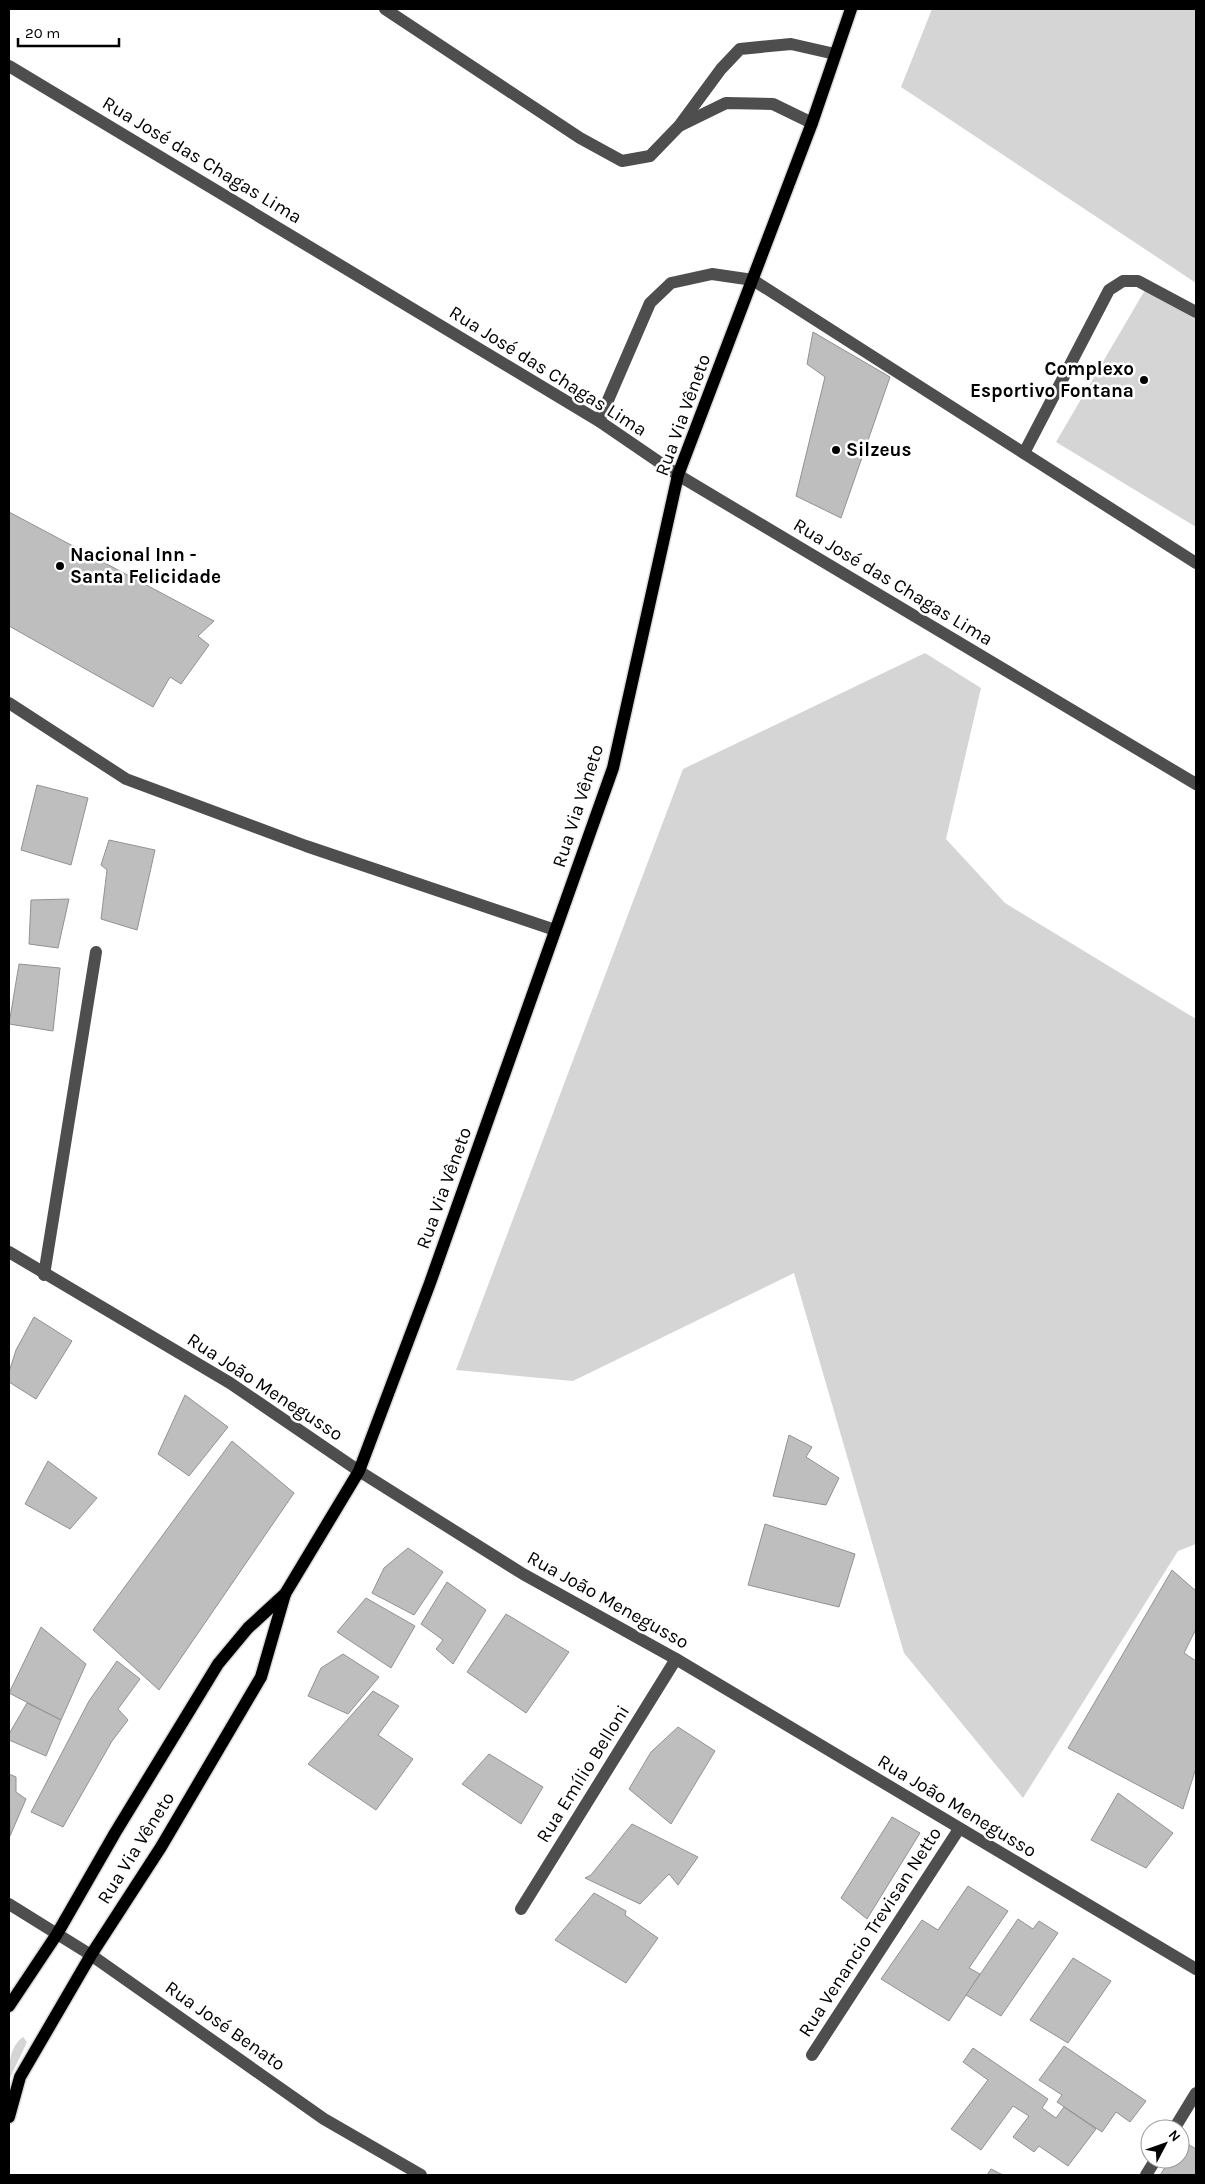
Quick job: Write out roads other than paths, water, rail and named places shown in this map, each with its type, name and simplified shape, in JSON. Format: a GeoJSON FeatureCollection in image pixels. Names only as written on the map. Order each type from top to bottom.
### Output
{"type":"FeatureCollection","features":[{"type":"Feature","properties":{"kind":"main road","name":"Rua Via Vêneto"},"geometry":{"type":"LineString","coordinates":[[9,2118],[20,2077],[91,1955],[161,1846],[261,1677],[285,1594],[359,1471],[433,1274],[612,768],[678,476],[812,123],[851,9]]}},
{"type":"Feature","properties":{"kind":"main road","name":"Rua Via Vêneto"},"geometry":{"type":"LineString","coordinates":[[9,2006],[58,1934],[115,1833],[218,1664],[248,1628],[285,1594]]}},
{"type":"Feature","properties":{"kind":"street"},"geometry":{"type":"LineString","coordinates":[[386,9],[580,138],[622,161],[650,156],[679,126],[721,69],[740,49],[791,44],[835,54]]}},
{"type":"Feature","properties":{"kind":"street","name":"Rua José das Chagas Lima"},"geometry":{"type":"LineString","coordinates":[[9,66],[599,422],[678,476],[1196,784]]}},
{"type":"Feature","properties":{"kind":"street"},"geometry":{"type":"LineString","coordinates":[[679,126],[726,103],[773,104],[812,123]]}},
{"type":"Feature","properties":{"kind":"street"},"geometry":{"type":"LineString","coordinates":[[599,422],[650,303],[671,283],[712,274],[753,280],[1195,560]]}},
{"type":"Feature","properties":{"kind":"street"},"geometry":{"type":"LineString","coordinates":[[1024,453],[1109,290],[1123,281],[1138,282],[1196,312]]}},
{"type":"Feature","properties":{"kind":"street"},"geometry":{"type":"LineString","coordinates":[[9,703],[126,779],[306,846],[555,930]]}},
{"type":"Feature","properties":{"kind":"street"},"geometry":{"type":"LineString","coordinates":[[44,1275],[96,952]]}},
{"type":"Feature","properties":{"kind":"street","name":"Rua João Menegusso"},"geometry":{"type":"LineString","coordinates":[[9,1252],[44,1275],[230,1383],[359,1471],[523,1574],[676,1659],[1196,1969]]}},
{"type":"Feature","properties":{"kind":"street","name":"Rua Emílio Belloni"},"geometry":{"type":"LineString","coordinates":[[521,1909],[676,1659]]}},
{"type":"Feature","properties":{"kind":"street","name":"Rua Venancio Trevisan Netto"},"geometry":{"type":"LineString","coordinates":[[812,2055],[960,1829]]}},
{"type":"Feature","properties":{"kind":"street","name":"Rua José Benato"},"geometry":{"type":"LineString","coordinates":[[9,1904],[91,1955],[324,2119],[421,2175]]}},
{"type":"Feature","properties":{"kind":"street"},"geometry":{"type":"LineString","coordinates":[[1180,2119],[1196,2093]]}},
{"type":"Feature","properties":{"kind":"place","name":"Complexo Esportivo Fontana"},"geometry":{"type":"Point","coordinates":[1144,380]}},
{"type":"Feature","properties":{"kind":"place","name":"Silzeus"},"geometry":{"type":"Point","coordinates":[836,450]}},
{"type":"Feature","properties":{"kind":"place","name":"Nacional Inn - Santa Felicidade"},"geometry":{"type":"Point","coordinates":[60,566]}}]}
